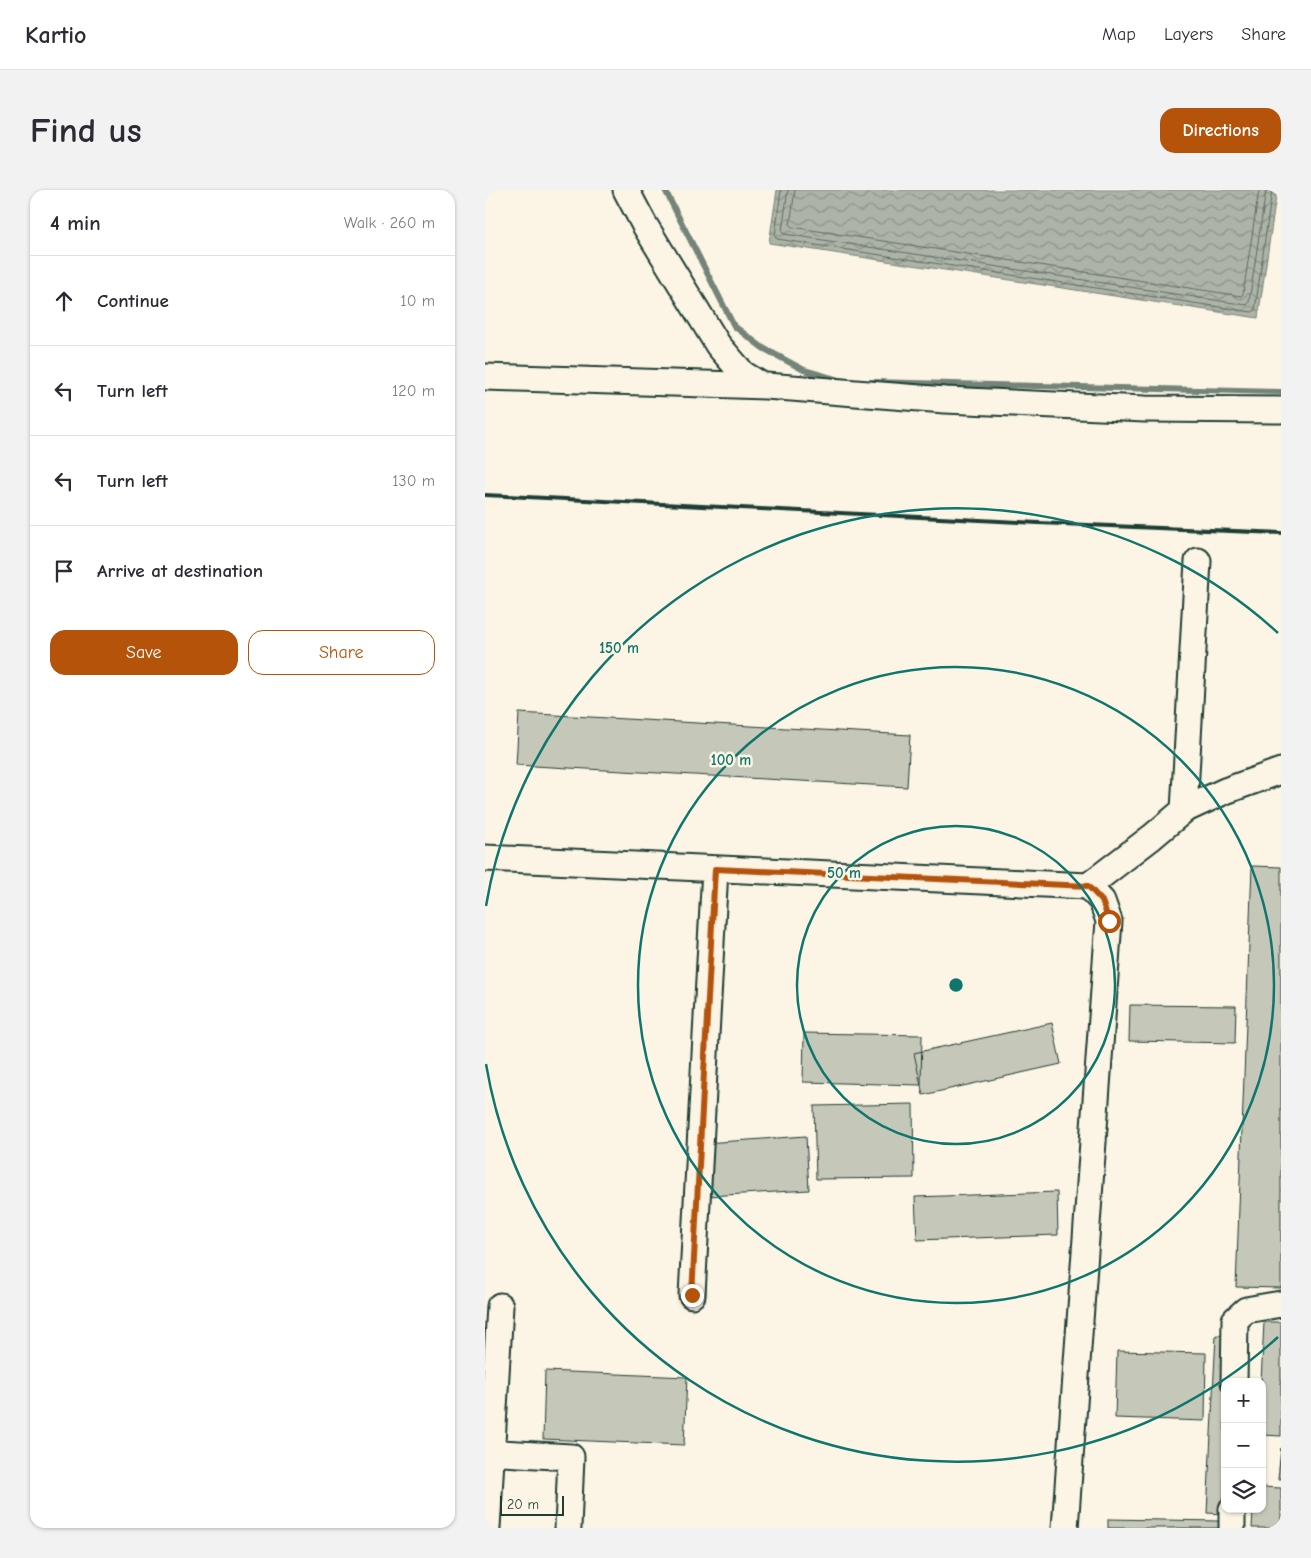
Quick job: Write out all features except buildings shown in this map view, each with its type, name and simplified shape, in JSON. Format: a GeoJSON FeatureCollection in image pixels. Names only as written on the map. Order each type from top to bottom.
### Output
{"type":"FeatureCollection","features":[{"type":"Feature","properties":{"kind":"street"},"geometry":{"type":"LineString","coordinates":[[627,190],[644,224],[718,345],[743,374],[763,386]]}},
{"type":"Feature","properties":{"kind":"street"},"geometry":{"type":"LineString","coordinates":[[485,377],[763,386],[945,400],[1145,409],[1281,410]]}},
{"type":"Feature","properties":{"kind":"street"},"geometry":{"type":"LineString","coordinates":[[1184,810],[1199,561]]}},
{"type":"Feature","properties":{"kind":"street"},"geometry":{"type":"LineString","coordinates":[[485,858],[1088,886],[1184,810],[1225,791],[1281,772]]}},
{"type":"Feature","properties":{"kind":"street"},"geometry":{"type":"LineString","coordinates":[[692,1295],[715,869]]}},
{"type":"Feature","properties":{"kind":"street"},"geometry":{"type":"LineString","coordinates":[[1065,1528],[1109,921],[1102,901],[1088,886]]}},
{"type":"Feature","properties":{"kind":"street"},"geometry":{"type":"LineString","coordinates":[[1234,1378],[1235,1320],[1246,1310],[1281,1304]]}},
{"type":"Feature","properties":{"kind":"street"},"geometry":{"type":"LineString","coordinates":[[487,1528],[488,1452],[501,1306]]}},
{"type":"Feature","properties":{"kind":"street"},"geometry":{"type":"LineString","coordinates":[[488,1452],[571,1456],[568,1528]]}},
{"type":"Feature","properties":{"kind":"street"},"geometry":{"type":"LineString","coordinates":[[1232,1513],[1232,1528]]}},
{"type":"Feature","properties":{"kind":"water"},"geometry":{"type":"Polygon","coordinates":[[[777,190],[1277,190],[1258,318],[769,243],[777,190]]]}},
{"type":"Feature","properties":{"kind":"waterway"},"geometry":{"type":"LineString","coordinates":[[665,190],[734,326],[763,348],[804,370],[842,381]]}},
{"type":"Feature","properties":{"kind":"waterway"},"geometry":{"type":"LineString","coordinates":[[872,382],[1281,392]]}},
{"type":"Feature","properties":{"kind":"railway"},"geometry":{"type":"LineString","coordinates":[[485,495],[1038,523],[1281,533]]}},
{"type":"Feature","properties":{"kind":"route"},"geometry":{"type":"LineString","coordinates":[[692,1295],[715,869],[1088,886],[1102,901],[1109,921]]}}]}
